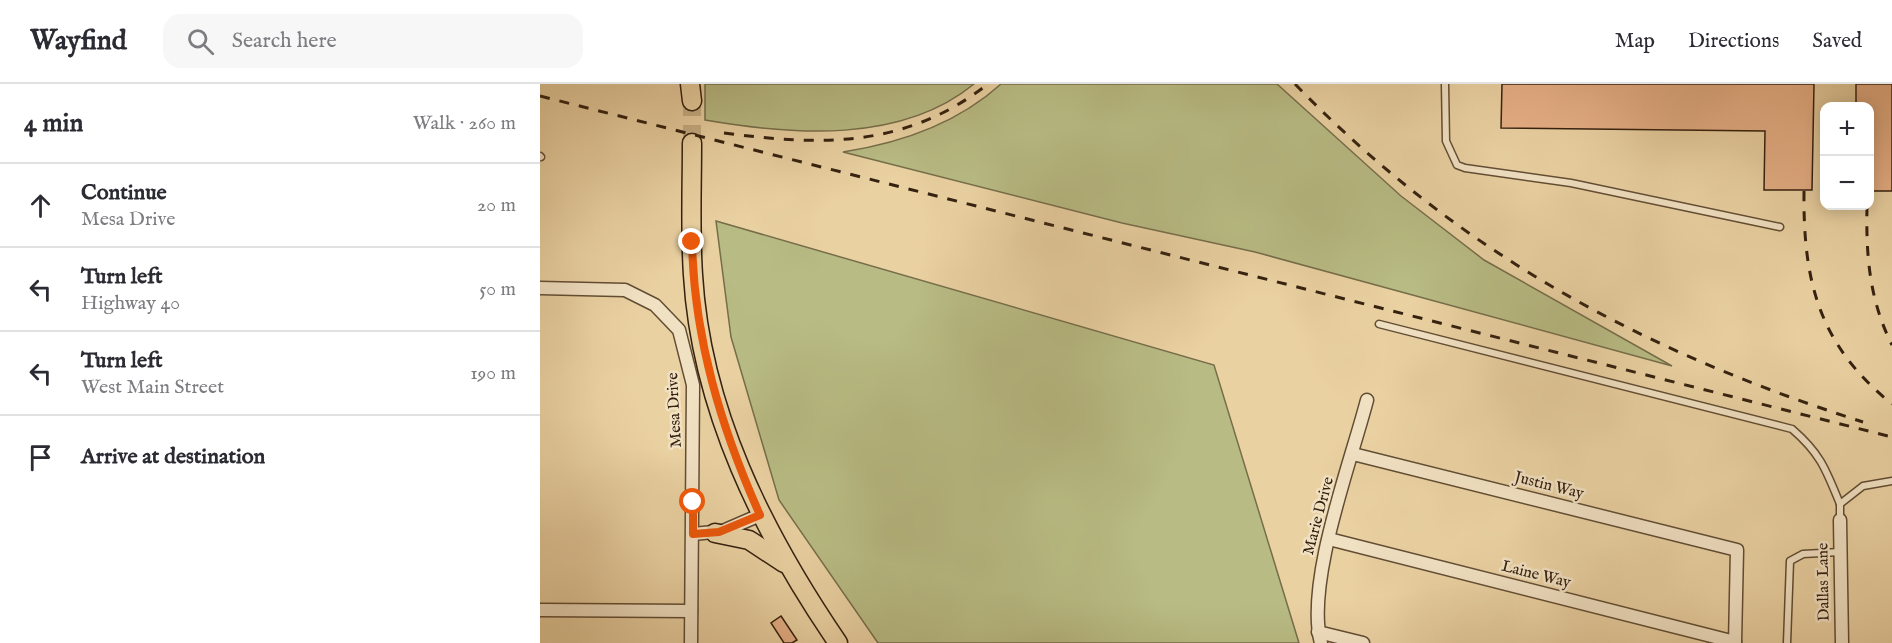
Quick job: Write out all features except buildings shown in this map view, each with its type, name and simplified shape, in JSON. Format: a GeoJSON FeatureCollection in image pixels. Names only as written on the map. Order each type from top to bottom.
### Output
{"type":"FeatureCollection","features":[{"type":"Feature","properties":{"kind":"main road"},"geometry":{"type":"LineString","coordinates":[[692,143],[693,275],[701,338],[720,413],[760,515],[788,566],[838,643]]}},
{"type":"Feature","properties":{"kind":"main road"},"geometry":{"type":"LineString","coordinates":[[715,533],[755,542],[788,566]]}},
{"type":"Feature","properties":{"kind":"street","name":"Mesa Drive"},"geometry":{"type":"LineString","coordinates":[[540,288],[625,290],[655,305],[679,330],[693,385],[691,643]]}},
{"type":"Feature","properties":{"kind":"street","name":"Marie Drive"},"geometry":{"type":"LineString","coordinates":[[1319,637],[1319,583],[1367,400]]}},
{"type":"Feature","properties":{"kind":"street","name":"Justin Way"},"geometry":{"type":"LineString","coordinates":[[1353,454],[1737,550],[1735,643]]}},
{"type":"Feature","properties":{"kind":"street"},"geometry":{"type":"LineString","coordinates":[[693,534],[715,533],[760,515]]}},
{"type":"Feature","properties":{"kind":"street","name":"Dallas Lane"},"geometry":{"type":"LineString","coordinates":[[1840,520],[1842,643]]}},
{"type":"Feature","properties":{"kind":"street","name":"Laine Way"},"geometry":{"type":"LineString","coordinates":[[1329,539],[1735,643]]}},
{"type":"Feature","properties":{"kind":"street"},"geometry":{"type":"LineString","coordinates":[[540,610],[691,611]]}},
{"type":"Feature","properties":{"kind":"street"},"geometry":{"type":"LineString","coordinates":[[1319,637],[1363,643]]}},
{"type":"Feature","properties":{"kind":"lane"},"geometry":{"type":"LineString","coordinates":[[1445,84],[1446,141],[1457,165],[1570,183],[1780,227]]}},
{"type":"Feature","properties":{"kind":"lane"},"geometry":{"type":"LineString","coordinates":[[1379,324],[1792,429],[1813,447],[1826,468],[1840,504],[1840,520]]}},
{"type":"Feature","properties":{"kind":"lane"},"geometry":{"type":"LineString","coordinates":[[1840,504],[1863,486],[1892,481]]}},
{"type":"Feature","properties":{"kind":"lane"},"geometry":{"type":"LineString","coordinates":[[1787,643],[1790,561],[1803,554],[1840,552]]}},
{"type":"Feature","properties":{"kind":"green space"},"geometry":{"type":"Polygon","coordinates":[[[705,84],[974,84],[945,103],[913,117],[880,126],[809,131],[705,120],[705,84]]]}},
{"type":"Feature","properties":{"kind":"green space"},"geometry":{"type":"Polygon","coordinates":[[[1001,84],[1277,84],[1401,196],[1484,260],[1672,366],[1255,252],[1122,223],[843,152],[886,143],[927,130],[966,110],[1001,84]]]}},
{"type":"Feature","properties":{"kind":"green space"},"geometry":{"type":"Polygon","coordinates":[[[716,221],[1214,365],[1299,643],[878,643],[779,500],[731,337],[716,221]]]}},
{"type":"Feature","properties":{"kind":"tunnel"},"geometry":{"type":"LineString","coordinates":[[692,101],[692,143]]}},
{"type":"Feature","properties":{"kind":"railway"},"geometry":{"type":"LineString","coordinates":[[724,133],[795,140],[862,137],[894,131],[926,120],[957,105],[988,84]]}},
{"type":"Feature","properties":{"kind":"railway"},"geometry":{"type":"LineString","coordinates":[[1295,84],[1357,144],[1421,198],[1488,246],[1557,289],[1629,328],[1704,363],[1782,394],[1863,422]]}},
{"type":"Feature","properties":{"kind":"railway"},"geometry":{"type":"LineString","coordinates":[[540,96],[1892,437]]}},
{"type":"Feature","properties":{"kind":"railway"},"geometry":{"type":"LineString","coordinates":[[1804,191],[1807,254],[1812,283],[1820,309],[1847,359],[1867,382],[1892,404]]}},
{"type":"Feature","properties":{"kind":"railway"},"geometry":{"type":"LineString","coordinates":[[1867,210],[1870,277],[1878,311],[1892,345]]}},
{"type":"Feature","properties":{"kind":"route"},"geometry":{"type":"LineString","coordinates":[[692,242],[696,307],[709,371],[735,457],[760,515],[719,532],[693,534],[693,502]]}}]}
